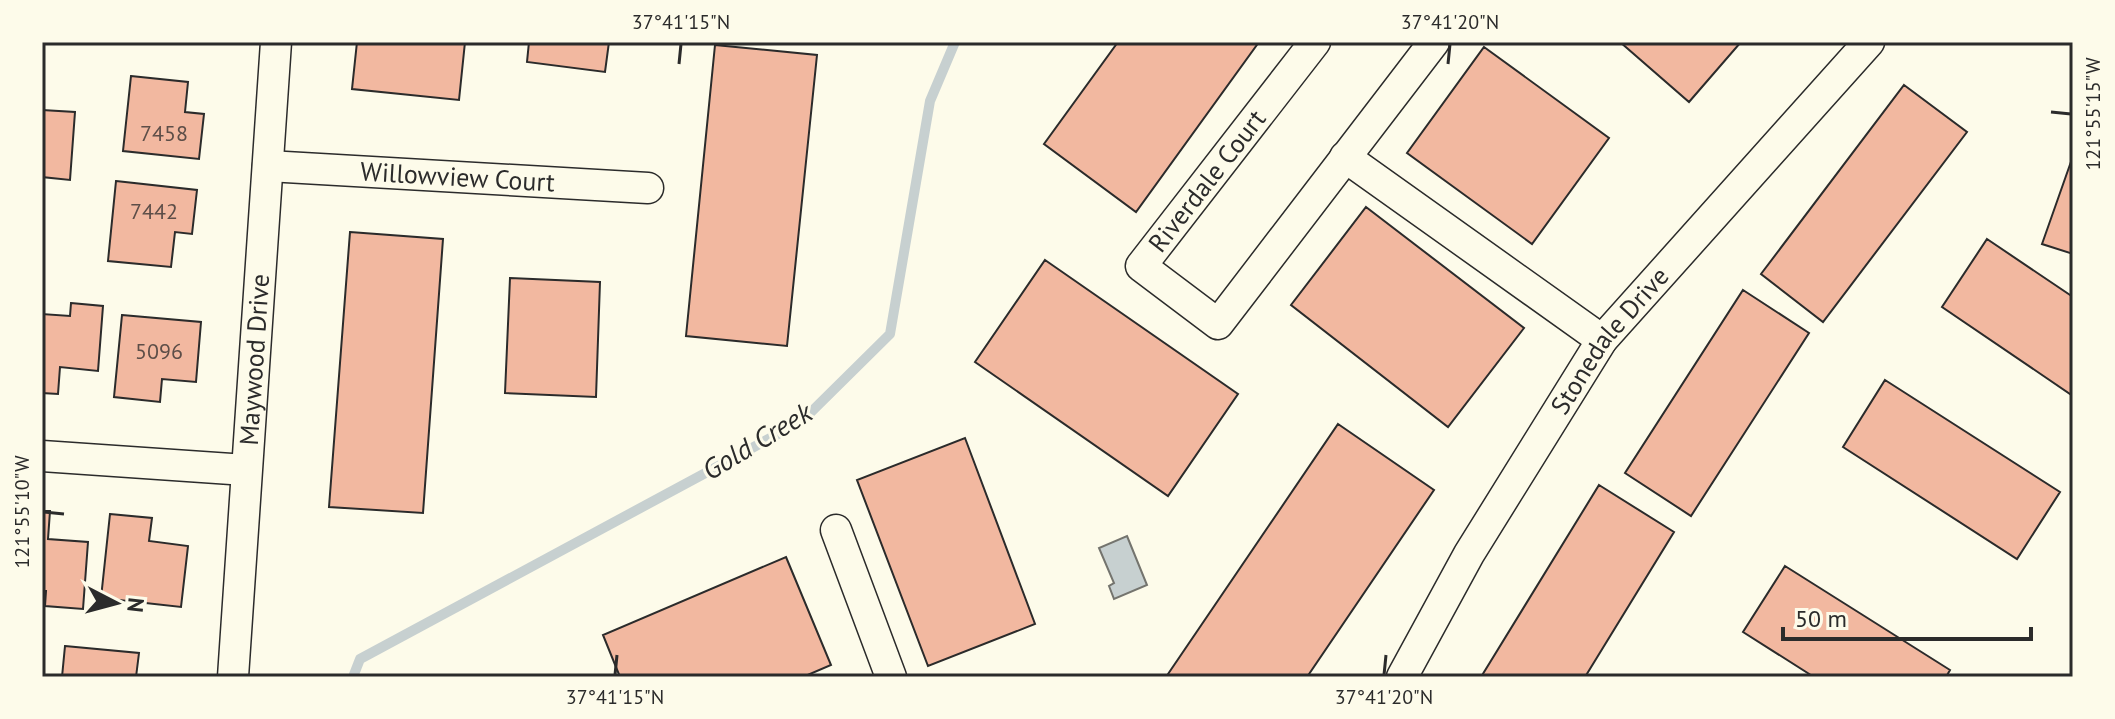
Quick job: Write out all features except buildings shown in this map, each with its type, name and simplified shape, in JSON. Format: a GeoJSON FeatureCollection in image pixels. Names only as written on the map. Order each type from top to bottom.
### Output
{"type":"FeatureCollection","features":[{"type":"Feature","properties":{"kind":"street","name":"Riverdale Court"},"geometry":{"type":"LineString","coordinates":[[1315,42],[1141,266],[1218,324],[1434,42]]}},
{"type":"Feature","properties":{"kind":"street","name":"Stonedale Drive"},"geometry":{"type":"LineString","coordinates":[[1402,677],[1469,554],[1602,340],[1869,42]]}},
{"type":"Feature","properties":{"kind":"street","name":"Maywood Drive"},"geometry":{"type":"LineString","coordinates":[[233,677],[268,166],[268,43]]}},
{"type":"Feature","properties":{"kind":"street"},"geometry":{"type":"LineString","coordinates":[[1345,157],[1602,340]]}},
{"type":"Feature","properties":{"kind":"street","name":"Willowview Court"},"geometry":{"type":"LineString","coordinates":[[268,166],[648,188]]}},
{"type":"Feature","properties":{"kind":"street"},"geometry":{"type":"LineString","coordinates":[[42,456],[246,470]]}},
{"type":"Feature","properties":{"kind":"street"},"geometry":{"type":"LineString","coordinates":[[836,530],[891,677]]}},
{"type":"Feature","properties":{"kind":"shaded area"},"geometry":{"type":"Polygon","coordinates":[[[1127,536],[1147,585],[1114,599],[1109,586],[1114,583],[1099,548],[1127,536]]]}},
{"type":"Feature","properties":{"kind":"waterway","name":"Gold Creek"},"geometry":{"type":"LineString","coordinates":[[353,677],[360,659],[802,421],[890,334],[930,101],[955,42]]}}]}
